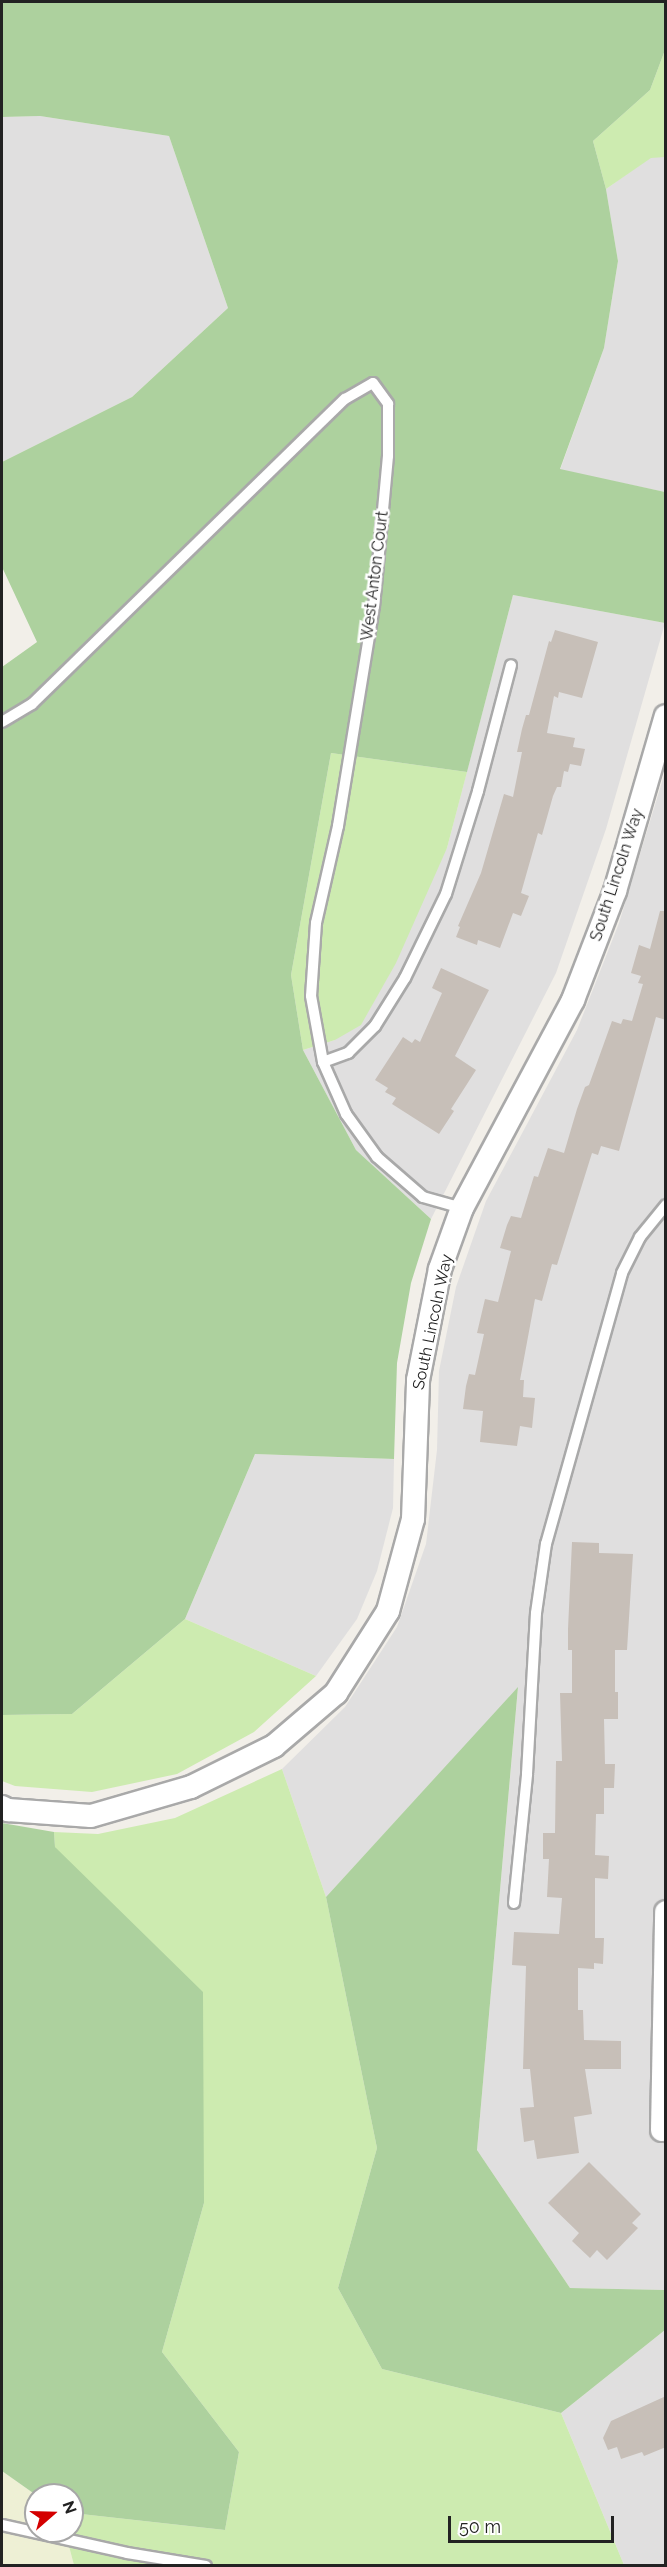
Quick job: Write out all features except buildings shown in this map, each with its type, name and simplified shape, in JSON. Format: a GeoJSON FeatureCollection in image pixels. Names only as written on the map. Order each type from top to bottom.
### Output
{"type":"FeatureCollection","features":[{"type":"Feature","properties":{"kind":"street","name":"South Lincoln Way"},"geometry":{"type":"LineString","coordinates":[[2,1807],[8,1810],[91,1816],[191,1787],[274,1746],[336,1693],[388,1611],[412,1520],[418,1380],[440,1269],[462,1208],[573,1000],[615,891],[666,716]]}},
{"type":"Feature","properties":{"kind":"street"},"geometry":{"type":"LineString","coordinates":[[662,2130],[666,1912]]}},
{"type":"Feature","properties":{"kind":"lane","name":"West Anton Court"},"geometry":{"type":"LineString","coordinates":[[2,722],[32,704],[345,399],[373,383],[388,404],[388,456],[374,606],[338,826],[316,923],[311,996],[323,1062],[346,1114],[377,1157],[423,1197],[462,1208]]}},
{"type":"Feature","properties":{"kind":"lane"},"geometry":{"type":"LineString","coordinates":[[323,1062],[348,1053],[375,1026],[405,978],[446,894],[478,791],[512,665]]}},
{"type":"Feature","properties":{"kind":"lane"},"geometry":{"type":"LineString","coordinates":[[514,1903],[527,1774],[536,1613],[546,1544],[621,1274],[640,1237],[666,1205]]}},
{"type":"Feature","properties":{"kind":"lane"},"geometry":{"type":"LineString","coordinates":[[2,2525],[127,2553],[206,2565]]}},
{"type":"Feature","properties":{"kind":"shaded area"},"geometry":{"type":"Polygon","coordinates":[[[40,116],[169,136],[228,308],[132,397],[2,462],[2,117],[40,116]]]}},
{"type":"Feature","properties":{"kind":"shaded area"},"geometry":{"type":"Polygon","coordinates":[[[651,157],[665,157],[665,492],[560,470],[604,348],[618,261],[606,189],[651,157]]]}},
{"type":"Feature","properties":{"kind":"shaded area"},"geometry":{"type":"Polygon","coordinates":[[[513,595],[665,623],[606,829],[556,973],[431,1219],[356,1150],[303,1050],[335,1040],[447,848],[513,595]]]}},
{"type":"Feature","properties":{"kind":"shaded area"},"geometry":{"type":"Polygon","coordinates":[[[665,772],[665,2290],[570,2288],[477,2150],[518,1688],[326,1897],[282,1769],[345,1707],[397,1627],[426,1544],[437,1450],[439,1371],[456,1287],[486,1201],[577,1030],[619,923],[665,772]]]}},
{"type":"Feature","properties":{"kind":"shaded area"},"geometry":{"type":"Polygon","coordinates":[[[255,1454],[394,1459],[393,1508],[377,1571],[357,1619],[316,1676],[185,1619],[255,1454]]]}},
{"type":"Feature","properties":{"kind":"shaded area"},"geometry":{"type":"Polygon","coordinates":[[[665,2330],[665,2565],[624,2565],[561,2413],[665,2330]]]}},
{"type":"Feature","properties":{"kind":"green space"},"geometry":{"type":"Polygon","coordinates":[[[2,2],[665,2],[665,50],[650,90],[593,141],[606,189],[618,261],[604,348],[560,469],[665,492],[665,623],[513,595],[467,772],[331,753],[291,975],[303,1050],[356,1150],[431,1219],[411,1283],[397,1363],[394,1459],[255,1454],[185,1619],[72,1714],[2,1715],[2,667],[37,642],[2,567],[2,462],[132,397],[228,308],[169,136],[40,116],[2,117],[2,2]]]}},
{"type":"Feature","properties":{"kind":"green space"},"geometry":{"type":"Polygon","coordinates":[[[665,50],[665,157],[651,158],[606,189],[593,141],[650,90],[665,50]]]}},
{"type":"Feature","properties":{"kind":"green space"},"geometry":{"type":"Polygon","coordinates":[[[331,753],[467,772],[447,848],[396,963],[361,1025],[335,1040],[303,1050],[291,975],[331,753]]]}},
{"type":"Feature","properties":{"kind":"green space"},"geometry":{"type":"Polygon","coordinates":[[[185,1619],[316,1676],[254,1732],[177,1774],[92,1792],[15,1786],[2,1781],[2,1715],[72,1714],[185,1619]]]}},
{"type":"Feature","properties":{"kind":"green space"},"geometry":{"type":"Polygon","coordinates":[[[518,1687],[477,2150],[570,2288],[665,2290],[665,2330],[561,2413],[382,2369],[338,2288],[377,2148],[326,1897],[518,1687]]]}},
{"type":"Feature","properties":{"kind":"green space"},"geometry":{"type":"Polygon","coordinates":[[[282,1769],[326,1897],[377,2148],[338,2288],[382,2369],[561,2413],[624,2565],[74,2565],[68,2543],[84,2543],[84,2514],[225,2530],[239,2452],[162,2352],[204,2203],[55,1847],[54,1832],[98,1834],[175,1818],[282,1769]]]}},
{"type":"Feature","properties":{"kind":"green space"},"geometry":{"type":"Polygon","coordinates":[[[2,1823],[54,1832],[55,1847],[203,1992],[204,2203],[162,2352],[239,2452],[225,2530],[84,2514],[84,2483],[24,2483],[24,2487],[2,2471],[2,1823]]]}},
{"type":"Feature","properties":{"kind":"green space"},"geometry":{"type":"Polygon","coordinates":[[[2,2471],[24,2487],[24,2543],[68,2543],[74,2565],[2,2565],[2,2471]]]}}]}
